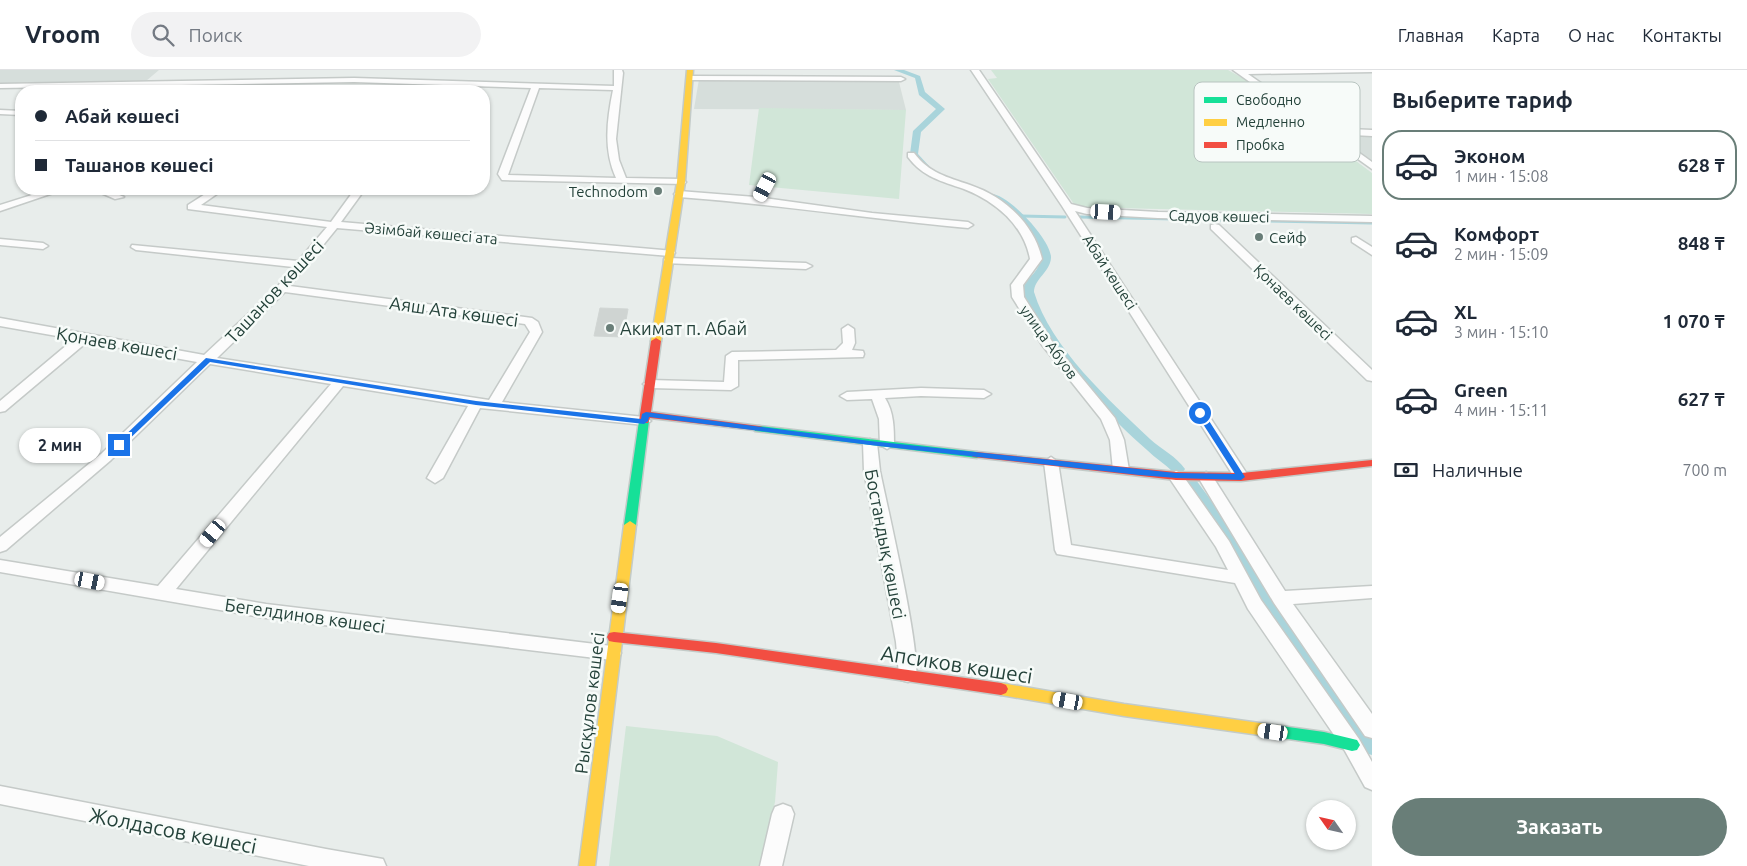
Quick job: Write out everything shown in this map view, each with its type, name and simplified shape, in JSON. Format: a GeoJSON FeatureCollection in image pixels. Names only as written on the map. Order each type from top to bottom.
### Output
{"type":"FeatureCollection","features":[{"type":"Feature","properties":{"kind":"main road","name":"Рысқұлов көшесі"},"geometry":{"type":"LineString","coordinates":[[587,866],[613,645],[681,182],[690,74]]}},
{"type":"Feature","properties":{"kind":"main road","name":"Қонаев көшесі"},"geometry":{"type":"LineString","coordinates":[[645,418],[1176,476],[1241,477],[1372,463]]}},
{"type":"Feature","properties":{"kind":"main road","name":"Апсиков көшесі"},"geometry":{"type":"LineString","coordinates":[[613,645],[716,648],[908,675],[1133,712],[1324,738],[1352,745]]}},
{"type":"Feature","properties":{"kind":"street"},"geometry":{"type":"LineString","coordinates":[[618,70],[620,79],[617,88],[611,155],[622,180]]}},
{"type":"Feature","properties":{"kind":"street"},"geometry":{"type":"LineString","coordinates":[[690,74],[900,79],[901,77],[889,70]]}},
{"type":"Feature","properties":{"kind":"street","name":"Абай көшесі"},"geometry":{"type":"LineString","coordinates":[[975,70],[1067,206],[1241,477]]}},
{"type":"Feature","properties":{"kind":"street"},"geometry":{"type":"LineString","coordinates":[[1239,71],[1372,70]]}},
{"type":"Feature","properties":{"kind":"street"},"geometry":{"type":"LineString","coordinates":[[272,81],[281,71]]}},
{"type":"Feature","properties":{"kind":"street"},"geometry":{"type":"LineString","coordinates":[[1239,71],[1255,82]]}},
{"type":"Feature","properties":{"kind":"street"},"geometry":{"type":"LineString","coordinates":[[51,85],[436,79],[617,88]]}},
{"type":"Feature","properties":{"kind":"street"},"geometry":{"type":"LineString","coordinates":[[432,85],[436,79]]}},
{"type":"Feature","properties":{"kind":"street"},"geometry":{"type":"LineString","coordinates":[[348,85],[354,80]]}},
{"type":"Feature","properties":{"kind":"street"},"geometry":{"type":"LineString","coordinates":[[251,85],[256,81]]}},
{"type":"Feature","properties":{"kind":"street"},"geometry":{"type":"LineString","coordinates":[[536,85],[503,176],[516,179],[681,182]]}},
{"type":"Feature","properties":{"kind":"street"},"geometry":{"type":"LineString","coordinates":[[0,86],[15,86]]}},
{"type":"Feature","properties":{"kind":"street"},"geometry":{"type":"LineString","coordinates":[[0,112],[15,113]]}},
{"type":"Feature","properties":{"kind":"street","name":"улица Абуов"},"geometry":{"type":"LineString","coordinates":[[912,155],[929,175],[971,188],[988,197],[1011,213],[1025,233],[1035,252],[1036,259],[1017,285],[1018,297],[1048,345],[1108,418],[1117,440],[1121,470]]}},
{"type":"Feature","properties":{"kind":"street"},"geometry":{"type":"LineString","coordinates":[[1360,157],[1372,166]]}},
{"type":"Feature","properties":{"kind":"street"},"geometry":{"type":"LineString","coordinates":[[758,200],[765,187]]}},
{"type":"Feature","properties":{"kind":"street"},"geometry":{"type":"LineString","coordinates":[[679,194],[758,200],[872,216],[968,225]]}},
{"type":"Feature","properties":{"kind":"street"},"geometry":{"type":"LineString","coordinates":[[0,208],[41,195]]}},
{"type":"Feature","properties":{"kind":"street"},"geometry":{"type":"LineString","coordinates":[[114,195],[119,197]]}},
{"type":"Feature","properties":{"kind":"street","name":"Әзімбай көшесі ата"},"geometry":{"type":"LineString","coordinates":[[210,195],[192,207],[334,225],[669,257],[806,266]]}},
{"type":"Feature","properties":{"kind":"street","name":"Ташанов көшесі"},"geometry":{"type":"LineString","coordinates":[[0,546],[106,457],[282,288],[334,225],[356,195]]}},
{"type":"Feature","properties":{"kind":"street","name":"Садуов көшесі"},"geometry":{"type":"LineString","coordinates":[[1067,206],[1087,211],[1372,219]]}},
{"type":"Feature","properties":{"kind":"street","name":"Қонаев көшесі"},"geometry":{"type":"LineString","coordinates":[[1215,227],[1372,377]]}},
{"type":"Feature","properties":{"kind":"street"},"geometry":{"type":"LineString","coordinates":[[1356,240],[1372,252]]}},
{"type":"Feature","properties":{"kind":"street"},"geometry":{"type":"LineString","coordinates":[[0,242],[43,246]]}},
{"type":"Feature","properties":{"kind":"street"},"geometry":{"type":"LineString","coordinates":[[136,247],[301,265]]}},
{"type":"Feature","properties":{"kind":"street","name":"Аяш Ата көшесі"},"geometry":{"type":"LineString","coordinates":[[282,288],[528,321],[534,325],[536,332],[494,405]]}},
{"type":"Feature","properties":{"kind":"street","name":"Қонаев көшесі"},"geometry":{"type":"LineString","coordinates":[[2,324],[208,360],[476,403],[645,418]]}},
{"type":"Feature","properties":{"kind":"street"},"geometry":{"type":"LineString","coordinates":[[650,384],[731,386],[732,356],[846,350],[850,344],[848,329]]}},
{"type":"Feature","properties":{"kind":"street"},"geometry":{"type":"LineString","coordinates":[[0,408],[85,337]]}},
{"type":"Feature","properties":{"kind":"street"},"geometry":{"type":"LineString","coordinates":[[832,350],[858,354]]}},
{"type":"Feature","properties":{"kind":"street"},"geometry":{"type":"LineString","coordinates":[[162,594],[341,380]]}},
{"type":"Feature","properties":{"kind":"street"},"geometry":{"type":"LineString","coordinates":[[847,396],[877,396],[922,392],[984,394]]}},
{"type":"Feature","properties":{"kind":"street"},"geometry":{"type":"LineString","coordinates":[[877,396],[882,402],[888,429],[887,445]]}},
{"type":"Feature","properties":{"kind":"street"},"geometry":{"type":"LineString","coordinates":[[435,478],[476,403]]}},
{"type":"Feature","properties":{"kind":"street","name":"Бостандық көшесі"},"geometry":{"type":"LineString","coordinates":[[870,443],[872,471],[905,642],[908,675]]}},
{"type":"Feature","properties":{"kind":"street"},"geometry":{"type":"LineString","coordinates":[[1051,462],[1063,550],[1240,578]]}},
{"type":"Feature","properties":{"kind":"street"},"geometry":{"type":"LineString","coordinates":[[1176,476],[1223,545],[1254,604],[1352,745],[1372,781]]}},
{"type":"Feature","properties":{"kind":"street"},"geometry":{"type":"LineString","coordinates":[[1206,477],[1280,598],[1372,730]]}},
{"type":"Feature","properties":{"kind":"street","name":"Бегелдинов көшесі"},"geometry":{"type":"LineString","coordinates":[[0,566],[162,594],[343,622],[613,645]]}},
{"type":"Feature","properties":{"kind":"street"},"geometry":{"type":"LineString","coordinates":[[1280,598],[1372,592]]}},
{"type":"Feature","properties":{"kind":"street","name":"Жолдасов көшесі"},"geometry":{"type":"LineString","coordinates":[[0,795],[316,858],[375,866]]}},
{"type":"Feature","properties":{"kind":"street"},"geometry":{"type":"LineString","coordinates":[[771,866],[783,814]]}},
{"type":"Feature","properties":{"kind":"shaded area"},"geometry":{"type":"Polygon","coordinates":[[[0,70],[159,70],[146,81],[0,84],[0,70]]]}},
{"type":"Feature","properties":{"kind":"shaded area"},"geometry":{"type":"Polygon","coordinates":[[[699,79],[899,82],[906,110],[694,109],[699,79]]]}},
{"type":"Feature","properties":{"kind":"shaded area"},"geometry":{"type":"Polygon","coordinates":[[[1360,136],[1372,136],[1372,162],[1360,153],[1360,136]]]}},
{"type":"Feature","properties":{"kind":"green space"},"geometry":{"type":"Polygon","coordinates":[[[991,70],[1228,70],[1249,82],[1194,82],[1194,162],[1357,162],[1372,173],[1372,214],[1076,207],[988,79],[997,78],[991,70]]]}},
{"type":"Feature","properties":{"kind":"green space"},"geometry":{"type":"Polygon","coordinates":[[[759,108],[906,110],[899,199],[749,185],[759,108]]]}},
{"type":"Feature","properties":{"kind":"green space"},"geometry":{"type":"Polygon","coordinates":[[[626,726],[717,736],[778,762],[775,802],[760,866],[609,866],[626,726]]]}},
{"type":"Feature","properties":{"kind":"building"},"geometry":{"type":"Polygon","coordinates":[[[600,308],[628,309],[623,337],[594,336],[600,308]]]}},
{"type":"Feature","properties":{"kind":"waterway"},"geometry":{"type":"LineString","coordinates":[[897,70],[918,77],[922,93],[941,109],[917,131],[914,154],[925,166]]}},
{"type":"Feature","properties":{"kind":"waterway"},"geometry":{"type":"LineString","coordinates":[[992,196],[1020,217],[1038,237],[1044,248],[1046,258],[1043,268],[1030,284],[1029,292],[1039,317],[1051,337],[1082,376],[1116,413],[1149,445],[1178,469]]}},
{"type":"Feature","properties":{"kind":"waterway"},"geometry":{"type":"LineString","coordinates":[[1021,216],[1065,217]]}},
{"type":"Feature","properties":{"kind":"waterway"},"geometry":{"type":"LineString","coordinates":[[1080,217],[1372,223]]}},
{"type":"Feature","properties":{"kind":"waterway"},"geometry":{"type":"LineString","coordinates":[[1191,483],[1237,546],[1274,612],[1372,747]]}},
{"type":"Feature","properties":{"kind":"traffic: fast"},"geometry":{"type":"LineString","coordinates":[[630,525],[644,421]]}},
{"type":"Feature","properties":{"kind":"traffic: fast"},"geometry":{"type":"LineString","coordinates":[[759,429],[977,455]]}},
{"type":"Feature","properties":{"kind":"traffic: fast"},"geometry":{"type":"LineString","coordinates":[[1281,732],[1324,738],[1352,745]]}},
{"type":"Feature","properties":{"kind":"traffic: slow"},"geometry":{"type":"LineString","coordinates":[[656,341],[681,182],[690,70]]}},
{"type":"Feature","properties":{"kind":"traffic: slow"},"geometry":{"type":"LineString","coordinates":[[587,866],[630,525]]}},
{"type":"Feature","properties":{"kind":"traffic: slow"},"geometry":{"type":"LineString","coordinates":[[1001,689],[1124,710],[1281,732]]}},
{"type":"Feature","properties":{"kind":"traffic: jam"},"geometry":{"type":"LineString","coordinates":[[656,341],[645,414],[759,429]]}},
{"type":"Feature","properties":{"kind":"traffic: jam"},"geometry":{"type":"LineString","coordinates":[[644,421],[645,414]]}},
{"type":"Feature","properties":{"kind":"traffic: jam"},"geometry":{"type":"LineString","coordinates":[[977,455],[1176,476],[1241,477],[1372,463]]}},
{"type":"Feature","properties":{"kind":"traffic: jam"},"geometry":{"type":"LineString","coordinates":[[614,637],[716,648],[1001,689]]}},
{"type":"Feature","properties":{"kind":"place","name":"Technodom"},"geometry":{"type":"Point","coordinates":[658,191]}},
{"type":"Feature","properties":{"kind":"place","name":"Сейф"},"geometry":{"type":"Point","coordinates":[1259,237]}},
{"type":"Feature","properties":{"kind":"place","name":"Акимат п. Абай"},"geometry":{"type":"Point","coordinates":[610,328]}},
{"type":"Feature","properties":{"kind":"route"},"geometry":{"type":"LineString","coordinates":[[119,445],[208,360],[476,403],[644,421],[646,414],[870,443],[1176,476],[1241,477],[1200,413]]}}]}
